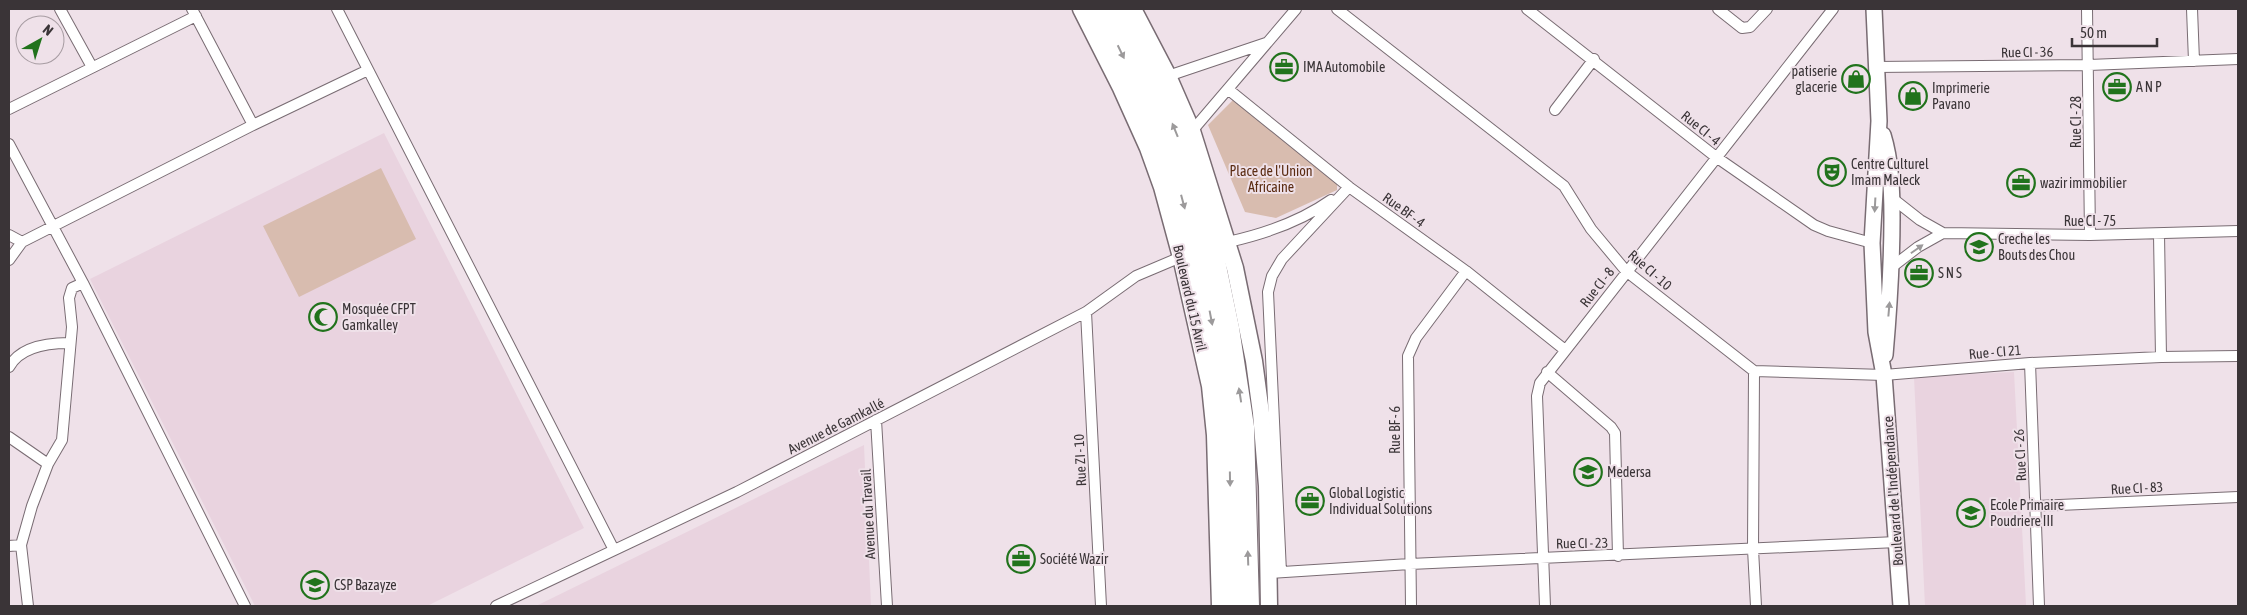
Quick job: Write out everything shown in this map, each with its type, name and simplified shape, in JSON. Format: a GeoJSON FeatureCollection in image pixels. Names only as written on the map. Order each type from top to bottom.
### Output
{"type":"FeatureCollection","features":[{"type":"Feature","properties":{"kind":"highway","name":"Boulevard du 15 Avril"},"geometry":{"type":"LineString","coordinates":[[1099,9],[1162,140],[1199,258],[1225,400],[1229,445],[1234,606]]}},
{"type":"Feature","properties":{"kind":"highway"},"geometry":{"type":"LineString","coordinates":[[1116,9],[1169,114],[1202,208],[1216,261],[1229,328],[1244,427],[1249,606]]}},
{"type":"Feature","properties":{"kind":"main road","name":"Boulevard du 15 Avril"},"geometry":{"type":"LineString","coordinates":[[1081,9],[1121,88],[1148,148],[1162,187],[1181,257],[1211,396],[1215,436],[1220,606]]}},
{"type":"Feature","properties":{"kind":"main road"},"geometry":{"type":"LineString","coordinates":[[1133,9],[1168,76],[1192,130],[1228,242],[1254,361],[1261,413],[1275,573],[1269,606]]}},
{"type":"Feature","properties":{"kind":"main road","name":"Boulevard de l'Indépendance"},"geometry":{"type":"LineString","coordinates":[[1874,9],[1875,67],[1879,121],[1872,244],[1876,332],[1884,375],[1901,606]]}},
{"type":"Feature","properties":{"kind":"main road","name":"Boulevard de l'Indépendance"},"geometry":{"type":"LineString","coordinates":[[1879,121],[1888,158],[1892,198],[1892,267],[1884,375]]}},
{"type":"Feature","properties":{"kind":"street"},"geometry":{"type":"LineString","coordinates":[[60,9],[92,67]]}},
{"type":"Feature","properties":{"kind":"street"},"geometry":{"type":"LineString","coordinates":[[337,9],[614,550]]}},
{"type":"Feature","properties":{"kind":"street"},"geometry":{"type":"LineString","coordinates":[[1192,130],[1229,90],[1296,9]]}},
{"type":"Feature","properties":{"kind":"street","name":"Rue CI - 10"},"geometry":{"type":"LineString","coordinates":[[1337,9],[1564,186],[1591,229],[1626,271],[1754,371]]}},
{"type":"Feature","properties":{"kind":"street","name":"Rue CI - 4"},"geometry":{"type":"LineString","coordinates":[[1528,9],[1594,59],[1716,157],[1814,225],[1872,244]]}},
{"type":"Feature","properties":{"kind":"street"},"geometry":{"type":"LineString","coordinates":[[1718,9],[1742,28],[1750,27],[1767,9]]}},
{"type":"Feature","properties":{"kind":"street","name":"Rue CI - 8"},"geometry":{"type":"LineString","coordinates":[[1545,606],[1537,396],[1540,382],[1833,9]]}},
{"type":"Feature","properties":{"kind":"street","name":"Rue CI - 28"},"geometry":{"type":"LineString","coordinates":[[2088,9],[2090,235]]}},
{"type":"Feature","properties":{"kind":"street"},"geometry":{"type":"LineString","coordinates":[[2192,9],[2194,60]]}},
{"type":"Feature","properties":{"kind":"street"},"geometry":{"type":"LineString","coordinates":[[9,109],[194,12],[253,125]]}},
{"type":"Feature","properties":{"kind":"street"},"geometry":{"type":"LineString","coordinates":[[1168,76],[1267,43]]}},
{"type":"Feature","properties":{"kind":"street"},"geometry":{"type":"LineString","coordinates":[[1555,110],[1594,59]]}},
{"type":"Feature","properties":{"kind":"street","name":"Rue CI - 36"},"geometry":{"type":"LineString","coordinates":[[1875,67],[2089,65],[2238,59]]}},
{"type":"Feature","properties":{"kind":"street"},"geometry":{"type":"LineString","coordinates":[[9,260],[22,242],[53,228],[253,125],[368,70]]}},
{"type":"Feature","properties":{"kind":"street","name":"Rue BF - 4"},"geometry":{"type":"LineString","coordinates":[[1229,90],[1349,187],[1466,271],[1565,350]]}},
{"type":"Feature","properties":{"kind":"street"},"geometry":{"type":"LineString","coordinates":[[9,144],[82,283],[245,606]]}},
{"type":"Feature","properties":{"kind":"street"},"geometry":{"type":"LineString","coordinates":[[1228,242],[1265,233],[1316,211],[1349,187]]}},
{"type":"Feature","properties":{"kind":"street"},"geometry":{"type":"LineString","coordinates":[[1275,573],[1268,292],[1272,276],[1282,259],[1349,187]]}},
{"type":"Feature","properties":{"kind":"street","name":"Rue CI - 75"},"geometry":{"type":"LineString","coordinates":[[1892,198],[1920,220],[1943,233]]}},
{"type":"Feature","properties":{"kind":"street","name":"Rue CI - 75"},"geometry":{"type":"LineString","coordinates":[[1892,267],[1918,246],[1943,233],[2090,235],[2238,231]]}},
{"type":"Feature","properties":{"kind":"street"},"geometry":{"type":"LineString","coordinates":[[2159,234],[2161,357]]}},
{"type":"Feature","properties":{"kind":"street"},"geometry":{"type":"LineString","coordinates":[[9,235],[22,242]]}},
{"type":"Feature","properties":{"kind":"street","name":"Avenue de Gamkallé"},"geometry":{"type":"LineString","coordinates":[[496,606],[738,492],[1086,312],[1136,276],[1181,257]]}},
{"type":"Feature","properties":{"kind":"street","name":"Rue BF - 6"},"geometry":{"type":"LineString","coordinates":[[1411,606],[1408,356],[1416,338],[1466,271]]}},
{"type":"Feature","properties":{"kind":"street"},"geometry":{"type":"LineString","coordinates":[[28,606],[21,545],[32,506],[48,464],[62,440],[72,322],[70,293],[72,288],[82,283]]}},
{"type":"Feature","properties":{"kind":"street","name":"Rue ZI - 10"},"geometry":{"type":"LineString","coordinates":[[1086,312],[1101,606]]}},
{"type":"Feature","properties":{"kind":"street"},"geometry":{"type":"LineString","coordinates":[[9,367],[13,359],[31,349],[49,343],[69,343]]}},
{"type":"Feature","properties":{"kind":"street","name":"Rue - CI 21"},"geometry":{"type":"LineString","coordinates":[[1754,371],[1884,375],[2030,363],[2161,357],[2238,356]]}},
{"type":"Feature","properties":{"kind":"street","name":"Rue CI - 26"},"geometry":{"type":"LineString","coordinates":[[2030,363],[2037,506],[2039,606]]}},
{"type":"Feature","properties":{"kind":"street"},"geometry":{"type":"LineString","coordinates":[[1754,371],[1753,548],[1756,606]]}},
{"type":"Feature","properties":{"kind":"street"},"geometry":{"type":"LineString","coordinates":[[1547,372],[1606,422],[1615,433],[1618,556]]}},
{"type":"Feature","properties":{"kind":"street","name":"Avenue du Travail"},"geometry":{"type":"LineString","coordinates":[[876,420],[887,606]]}},
{"type":"Feature","properties":{"kind":"street"},"geometry":{"type":"LineString","coordinates":[[9,437],[48,464]]}},
{"type":"Feature","properties":{"kind":"street","name":"Rue CI - 83"},"geometry":{"type":"LineString","coordinates":[[2037,506],[2238,497]]}},
{"type":"Feature","properties":{"kind":"street","name":"Rue CI - 23"},"geometry":{"type":"LineString","coordinates":[[1275,573],[1410,564],[1897,542]]}},
{"type":"Feature","properties":{"kind":"street"},"geometry":{"type":"LineString","coordinates":[[9,546],[21,545]]}},
{"type":"Feature","properties":{"kind":"shaded area"},"geometry":{"type":"Polygon","coordinates":[[[384,133],[584,528],[427,606],[255,606],[90,279],[384,133]]]}},
{"type":"Feature","properties":{"kind":"shaded area","name":"Ecole Primaire Poudriere III"},"geometry":{"type":"Polygon","coordinates":[[[2014,372],[2026,605],[1925,606],[1914,377],[2014,372]]]}},
{"type":"Feature","properties":{"kind":"shaded area"},"geometry":{"type":"Polygon","coordinates":[[[864,445],[871,606],[536,606],[864,445]]]}},
{"type":"Feature","properties":{"kind":"green space","name":"Place de l'Union Africaine"},"geometry":{"type":"Polygon","coordinates":[[[1233,100],[1337,182],[1337,190],[1276,218],[1245,212],[1208,125],[1233,100]]]}},
{"type":"Feature","properties":{"kind":"green space"},"geometry":{"type":"Polygon","coordinates":[[[381,168],[416,239],[299,297],[263,226],[381,168]]]}},
{"type":"Feature","properties":{"kind":"place","name":"IMA Automobile"},"geometry":{"type":"Point","coordinates":[1284,67]}},
{"type":"Feature","properties":{"kind":"place","name":"patiserie glacerie"},"geometry":{"type":"Point","coordinates":[1856,79]}},
{"type":"Feature","properties":{"kind":"place","name":"A N P"},"geometry":{"type":"Point","coordinates":[2117,87]}},
{"type":"Feature","properties":{"kind":"place","name":"Imprimerie Pavano"},"geometry":{"type":"Point","coordinates":[1913,96]}},
{"type":"Feature","properties":{"kind":"place","name":"Centre Culturel Imam Maleck"},"geometry":{"type":"Point","coordinates":[1832,172]}},
{"type":"Feature","properties":{"kind":"place","name":"wazir immobilier"},"geometry":{"type":"Point","coordinates":[2021,183]}},
{"type":"Feature","properties":{"kind":"place","name":"Creche les Bouts des Chou"},"geometry":{"type":"Point","coordinates":[1979,247]}},
{"type":"Feature","properties":{"kind":"place","name":"S N S"},"geometry":{"type":"Point","coordinates":[1919,273]}},
{"type":"Feature","properties":{"kind":"place","name":"Mosquée CFPT Gamkalley"},"geometry":{"type":"Point","coordinates":[323,317]}},
{"type":"Feature","properties":{"kind":"place","name":"Medersa"},"geometry":{"type":"Point","coordinates":[1588,472]}},
{"type":"Feature","properties":{"kind":"place","name":"Global Logistic Individual Solutions"},"geometry":{"type":"Point","coordinates":[1310,501]}},
{"type":"Feature","properties":{"kind":"place","name":"Ecole Primaire Poudriere III"},"geometry":{"type":"Point","coordinates":[1971,513]}},
{"type":"Feature","properties":{"kind":"place","name":"Société Wazir"},"geometry":{"type":"Point","coordinates":[1021,559]}},
{"type":"Feature","properties":{"kind":"place","name":"CSP Bazayze"},"geometry":{"type":"Point","coordinates":[315,585]}}]}
